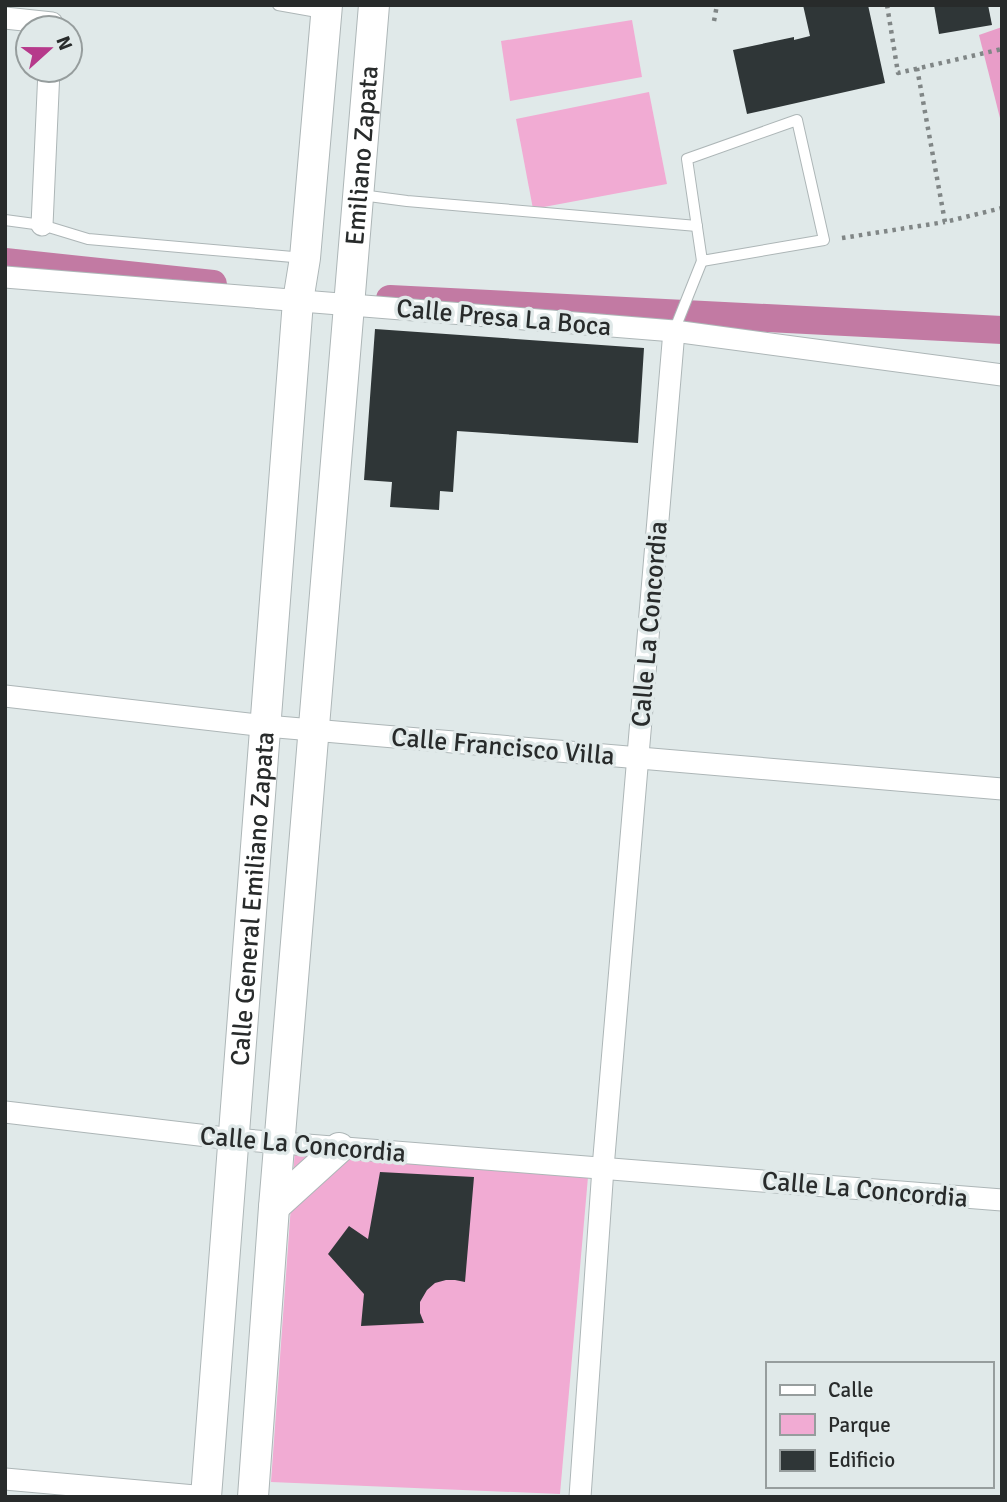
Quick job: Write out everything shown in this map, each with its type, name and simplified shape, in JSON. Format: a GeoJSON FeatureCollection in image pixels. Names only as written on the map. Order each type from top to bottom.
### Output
{"type":"FeatureCollection","features":[{"type":"Feature","properties":{"kind":"street","name":"Emiliano Zapata"},"geometry":{"type":"LineString","coordinates":[[349,305],[374,5]]}},
{"type":"Feature","properties":{"kind":"street","name":"Emiliano Zapata"},"geometry":{"type":"LineString","coordinates":[[298,301],[327,9]]}},
{"type":"Feature","properties":{"kind":"street"},"geometry":{"type":"LineString","coordinates":[[41,225],[47,84]]}},
{"type":"Feature","properties":{"kind":"street","name":"Calle Presa La Boca"},"geometry":{"type":"LineString","coordinates":[[5,277],[674,331],[1002,375]]}},
{"type":"Feature","properties":{"kind":"street","name":"Calle General Emiliano Zapata"},"geometry":{"type":"LineString","coordinates":[[206,1497],[298,301]]}},
{"type":"Feature","properties":{"kind":"street","name":"Calle General Emiliano Zapata"},"geometry":{"type":"LineString","coordinates":[[253,1497],[274,1207],[349,305]]}},
{"type":"Feature","properties":{"kind":"street","name":"Calle La Concordia"},"geometry":{"type":"LineString","coordinates":[[580,1497],[603,1168],[674,331]]}},
{"type":"Feature","properties":{"kind":"street","name":"Calle Francisco Villa"},"geometry":{"type":"LineString","coordinates":[[5,696],[266,726],[1002,789]]}},
{"type":"Feature","properties":{"kind":"street","name":"Calle La Concordia"},"geometry":{"type":"LineString","coordinates":[[5,1112],[233,1139],[1002,1200]]}},
{"type":"Feature","properties":{"kind":"street"},"geometry":{"type":"LineString","coordinates":[[274,1207],[339,1148]]}},
{"type":"Feature","properties":{"kind":"street"},"geometry":{"type":"LineString","coordinates":[[5,1479],[206,1497]]}},
{"type":"Feature","properties":{"kind":"lane"},"geometry":{"type":"LineString","coordinates":[[278,5],[327,9]]}},
{"type":"Feature","properties":{"kind":"lane"},"geometry":{"type":"LineString","coordinates":[[674,331],[702,261],[687,159],[797,120],[824,240],[702,261]]}},
{"type":"Feature","properties":{"kind":"lane"},"geometry":{"type":"LineString","coordinates":[[358,195],[696,226]]}},
{"type":"Feature","properties":{"kind":"lane"},"geometry":{"type":"LineString","coordinates":[[5,220],[41,225],[88,239],[304,258]]}},
{"type":"Feature","properties":{"kind":"path"},"geometry":{"type":"LineString","coordinates":[[714,21],[717,5]]}},
{"type":"Feature","properties":{"kind":"path"},"geometry":{"type":"LineString","coordinates":[[887,5],[898,73],[1002,49]]}},
{"type":"Feature","properties":{"kind":"path"},"geometry":{"type":"LineString","coordinates":[[917,68],[945,222]]}},
{"type":"Feature","properties":{"kind":"path"},"geometry":{"type":"LineString","coordinates":[[824,240],[945,222],[1002,208]]}},
{"type":"Feature","properties":{"kind":"green space"},"geometry":{"type":"Polygon","coordinates":[[[632,20],[642,77],[510,101],[501,41],[632,20]]]}},
{"type":"Feature","properties":{"kind":"green space"},"geometry":{"type":"Polygon","coordinates":[[[649,92],[667,184],[533,209],[516,119],[649,92]]]}},
{"type":"Feature","properties":{"kind":"green space"},"geometry":{"type":"Polygon","coordinates":[[[295,1150],[588,1177],[560,1494],[271,1482],[295,1150]]]}},
{"type":"Feature","properties":{"kind":"shaded area"},"geometry":{"type":"Polygon","coordinates":[[[1002,27],[1002,126],[979,35],[1002,27]]]}},
{"type":"Feature","properties":{"kind":"building"},"geometry":{"type":"Polygon","coordinates":[[[803,5],[868,5],[885,83],[747,114],[733,50],[810,36],[803,5]]]}},
{"type":"Feature","properties":{"kind":"building"},"geometry":{"type":"Polygon","coordinates":[[[934,5],[988,5],[992,25],[939,34],[934,5]]]}},
{"type":"Feature","properties":{"kind":"building"},"geometry":{"type":"Polygon","coordinates":[[[375,329],[644,348],[638,443],[457,431],[453,492],[440,491],[439,510],[390,507],[392,482],[364,480],[375,329]]]}},
{"type":"Feature","properties":{"kind":"building"},"geometry":{"type":"Polygon","coordinates":[[[380,1172],[474,1177],[465,1282],[446,1280],[435,1283],[427,1290],[420,1302],[424,1323],[361,1326],[364,1294],[328,1254],[349,1226],[368,1239],[380,1172]]]}},
{"type":"Feature","properties":{"kind":"waterway"},"geometry":{"type":"LineString","coordinates":[[5,262],[213,284]]}},
{"type":"Feature","properties":{"kind":"waterway"},"geometry":{"type":"LineString","coordinates":[[390,299],[1002,330]]}}]}
